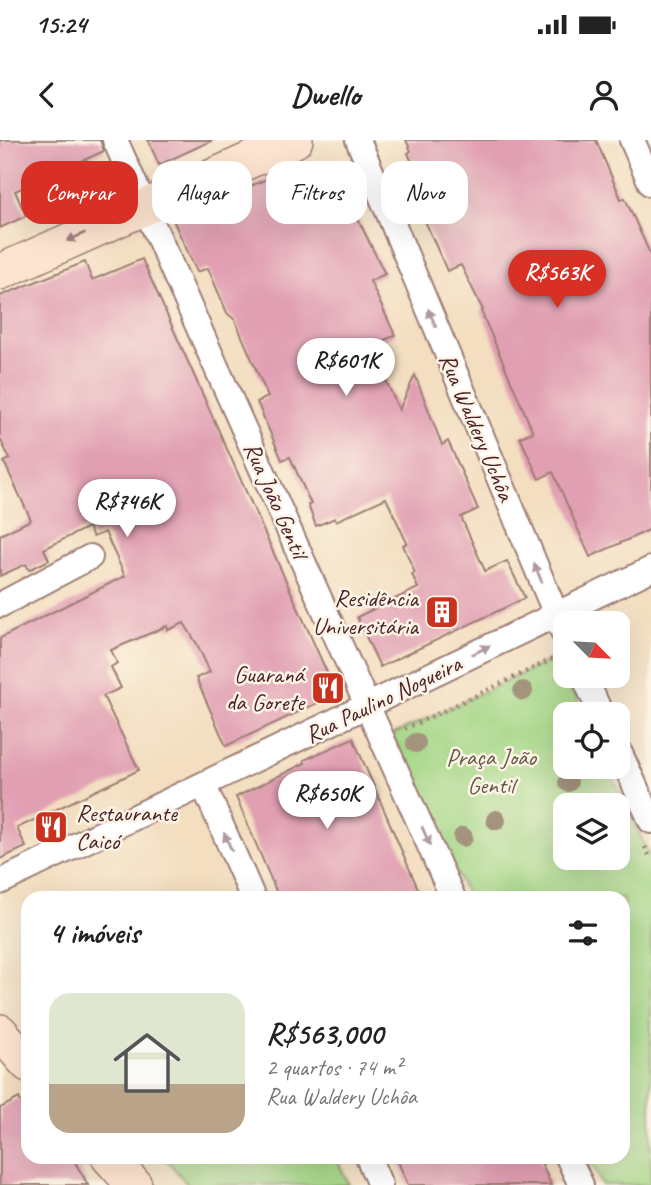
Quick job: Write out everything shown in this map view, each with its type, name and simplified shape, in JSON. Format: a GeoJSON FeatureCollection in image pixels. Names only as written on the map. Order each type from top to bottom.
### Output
{"type":"FeatureCollection","features":[{"type":"Feature","properties":{"kind":"street","name":"Rua João Gentil"},"geometry":{"type":"LineString","coordinates":[[115,140],[450,891]]}},
{"type":"Feature","properties":{"kind":"street"},"geometry":{"type":"LineString","coordinates":[[0,272],[295,140]]}},
{"type":"Feature","properties":{"kind":"street","name":"Rua Waldery Uchôa"},"geometry":{"type":"LineString","coordinates":[[358,140],[554,611]]}},
{"type":"Feature","properties":{"kind":"street"},"geometry":{"type":"LineString","coordinates":[[632,140],[651,184]]}},
{"type":"Feature","properties":{"kind":"street"},"geometry":{"type":"LineString","coordinates":[[0,606],[90,558]]}},
{"type":"Feature","properties":{"kind":"street","name":"Rua Paulino Nogueira"},"geometry":{"type":"LineString","coordinates":[[583,611],[651,569]]}},
{"type":"Feature","properties":{"kind":"street","name":"Rua Paulino Nogueira"},"geometry":{"type":"LineString","coordinates":[[0,882],[368,706],[553,628]]}},
{"type":"Feature","properties":{"kind":"street"},"geometry":{"type":"LineString","coordinates":[[630,775],[651,821]]}},
{"type":"Feature","properties":{"kind":"street"},"geometry":{"type":"LineString","coordinates":[[204,786],[250,891]]}},
{"type":"Feature","properties":{"kind":"street"},"geometry":{"type":"LineString","coordinates":[[0,1032],[21,1056]]}},
{"type":"Feature","properties":{"kind":"street"},"geometry":{"type":"LineString","coordinates":[[115,1164],[134,1185]]}},
{"type":"Feature","properties":{"kind":"street"},"geometry":{"type":"LineString","coordinates":[[371,1164],[380,1185]]}},
{"type":"Feature","properties":{"kind":"street"},"geometry":{"type":"LineString","coordinates":[[571,1164],[581,1185]]}},
{"type":"Feature","properties":{"kind":"path"},"geometry":{"type":"LineString","coordinates":[[404,730],[553,659]]}},
{"type":"Feature","properties":{"kind":"green space","name":"Praça João Gentil"},"geometry":{"type":"Polygon","coordinates":[[[553,659],[553,688],[572,688],[578,702],[553,702],[553,779],[614,779],[620,793],[553,793],[553,870],[630,870],[630,814],[651,859],[651,1185],[602,1185],[592,1164],[630,1164],[630,891],[465,891],[392,735],[553,659]]]}},
{"type":"Feature","properties":{"kind":"green space"},"geometry":{"type":"Polygon","coordinates":[[[170,1164],[339,1164],[349,1185],[188,1185],[170,1164]]]}},
{"type":"Feature","properties":{"kind":"building"},"geometry":{"type":"Polygon","coordinates":[[[0,140],[100,140],[104,151],[82,161],[21,161],[21,188],[15,191],[21,205],[21,218],[0,228],[0,140]]]}},
{"type":"Feature","properties":{"kind":"building"},"geometry":{"type":"Polygon","coordinates":[[[148,140],[213,140],[168,161],[157,161],[148,140]]]}},
{"type":"Feature","properties":{"kind":"building"},"geometry":{"type":"Polygon","coordinates":[[[406,140],[596,140],[621,199],[625,198],[651,256],[651,529],[590,557],[553,472],[539,479],[520,437],[533,432],[481,311],[483,310],[461,265],[447,271],[426,224],[468,224],[468,161],[411,161],[408,153],[411,151],[406,140]]]}},
{"type":"Feature","properties":{"kind":"building"},"geometry":{"type":"Polygon","coordinates":[[[266,179],[266,224],[360,224],[385,274],[370,281],[395,335],[371,347],[399,410],[415,375],[442,445],[448,441],[478,509],[461,517],[485,571],[507,561],[525,598],[380,667],[357,617],[418,588],[412,574],[415,573],[403,545],[407,543],[386,498],[336,521],[335,518],[316,526],[308,505],[311,504],[290,457],[282,460],[257,402],[268,397],[235,320],[227,313],[208,268],[197,272],[175,224],[252,224],[252,185],[266,179]]]}},
{"type":"Feature","properties":{"kind":"building"},"geometry":{"type":"Polygon","coordinates":[[[142,259],[333,686],[333,692],[328,698],[226,746],[196,678],[210,672],[184,623],[168,630],[167,626],[111,650],[117,663],[111,667],[121,688],[103,696],[139,770],[17,828],[26,847],[0,859],[0,638],[125,576],[105,532],[93,537],[88,527],[44,549],[49,560],[29,570],[26,564],[0,576],[0,535],[31,520],[4,462],[10,459],[0,439],[0,296],[85,262],[92,280],[142,259]]]}},
{"type":"Feature","properties":{"kind":"building"},"geometry":{"type":"Polygon","coordinates":[[[353,738],[419,891],[276,891],[236,797],[305,763],[304,760],[353,738]]]}},
{"type":"Feature","properties":{"kind":"building"},"geometry":{"type":"Polygon","coordinates":[[[19,1098],[21,1102],[21,1164],[76,1164],[88,1185],[0,1185],[0,1108],[19,1098]]]}},
{"type":"Feature","properties":{"kind":"building"},"geometry":{"type":"Polygon","coordinates":[[[399,1164],[542,1164],[551,1185],[408,1185],[399,1164]]]}},
{"type":"Feature","properties":{"kind":"place","name":"Residência Universitária"},"geometry":{"type":"Point","coordinates":[442,612]}},
{"type":"Feature","properties":{"kind":"place","name":"Guaraná da Gorete"},"geometry":{"type":"Point","coordinates":[328,688]}},
{"type":"Feature","properties":{"kind":"place","name":"Restaurante Caicó"},"geometry":{"type":"Point","coordinates":[51,827]}}]}
